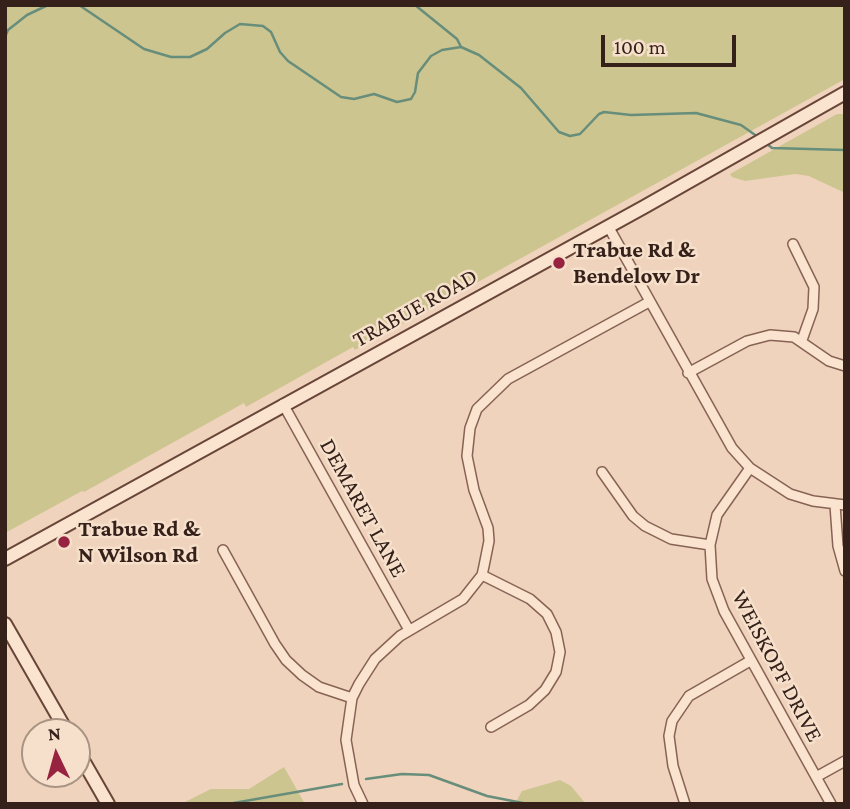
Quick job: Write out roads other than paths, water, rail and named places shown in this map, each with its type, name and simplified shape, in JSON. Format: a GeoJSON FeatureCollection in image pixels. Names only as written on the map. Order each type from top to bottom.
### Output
{"type":"FeatureCollection","features":[{"type":"Feature","properties":{"kind":"main road","name":"TRABUE ROAD"},"geometry":{"type":"LineString","coordinates":[[5,559],[845,93]]}},
{"type":"Feature","properties":{"kind":"main road"},"geometry":{"type":"LineString","coordinates":[[5,624],[58,718]]}},
{"type":"Feature","properties":{"kind":"main road"},"geometry":{"type":"LineString","coordinates":[[91,774],[108,804]]}},
{"type":"Feature","properties":{"kind":"street"},"geometry":{"type":"LineString","coordinates":[[608,226],[732,448],[750,468],[790,494],[840,505],[838,546],[845,571]]}},
{"type":"Feature","properties":{"kind":"street"},"geometry":{"type":"LineString","coordinates":[[793,244],[812,282],[815,298],[802,340]]}},
{"type":"Feature","properties":{"kind":"street"},"geometry":{"type":"LineString","coordinates":[[363,804],[354,785],[346,727],[352,698],[366,671],[375,659],[409,630],[463,599],[482,575],[488,554],[488,528],[468,469],[467,447],[477,409],[508,379],[649,302]]}},
{"type":"Feature","properties":{"kind":"street"},"geometry":{"type":"LineString","coordinates":[[688,373],[757,337],[783,334],[802,340],[829,361],[845,366]]}},
{"type":"Feature","properties":{"kind":"street","name":"DEMARET LANE"},"geometry":{"type":"LineString","coordinates":[[283,404],[409,630]]}},
{"type":"Feature","properties":{"kind":"street","name":"WEISKOPF DRIVE"},"geometry":{"type":"LineString","coordinates":[[750,468],[717,515],[710,545],[710,569],[716,596],[831,804]]}},
{"type":"Feature","properties":{"kind":"street"},"geometry":{"type":"LineString","coordinates":[[602,472],[633,516],[645,526],[671,539],[710,545]]}},
{"type":"Feature","properties":{"kind":"street"},"geometry":{"type":"LineString","coordinates":[[223,550],[286,660],[302,676],[319,687],[352,698]]}},
{"type":"Feature","properties":{"kind":"street"},"geometry":{"type":"LineString","coordinates":[[482,575],[530,599],[547,614],[556,632],[560,652],[556,672],[545,690],[530,705],[491,727]]}},
{"type":"Feature","properties":{"kind":"street"},"geometry":{"type":"LineString","coordinates":[[685,804],[673,766],[669,736],[673,721],[690,696],[750,661]]}},
{"type":"Feature","properties":{"kind":"street"},"geometry":{"type":"LineString","coordinates":[[816,777],[845,761]]}},
{"type":"Feature","properties":{"kind":"waterway"},"geometry":{"type":"LineString","coordinates":[[5,37],[8,30],[27,15],[48,5]]}},
{"type":"Feature","properties":{"kind":"waterway"},"geometry":{"type":"LineString","coordinates":[[79,5],[144,49],[171,57],[190,57],[207,49],[240,24],[263,26],[271,32],[280,52],[288,61],[341,97],[354,99],[374,94],[397,102],[411,99],[418,73],[431,56],[442,50],[461,47],[479,55],[521,88],[559,132],[570,136],[580,134],[604,112],[631,115],[696,113],[741,125],[758,137]]}},
{"type":"Feature","properties":{"kind":"waterway"},"geometry":{"type":"LineString","coordinates":[[415,5],[457,39],[461,47]]}},
{"type":"Feature","properties":{"kind":"waterway"},"geometry":{"type":"LineString","coordinates":[[766,143],[772,148],[845,150]]}},
{"type":"Feature","properties":{"kind":"waterway"},"geometry":{"type":"LineString","coordinates":[[366,779],[402,774],[429,775],[487,796],[528,804]]}},
{"type":"Feature","properties":{"kind":"waterway"},"geometry":{"type":"LineString","coordinates":[[228,804],[342,784]]}},
{"type":"Feature","properties":{"kind":"place","name":"Trabue Rd & Bendelow Dr"},"geometry":{"type":"Point","coordinates":[559,263]}},
{"type":"Feature","properties":{"kind":"place","name":"Trabue Rd & N Wilson Rd"},"geometry":{"type":"Point","coordinates":[64,542]}}]}
